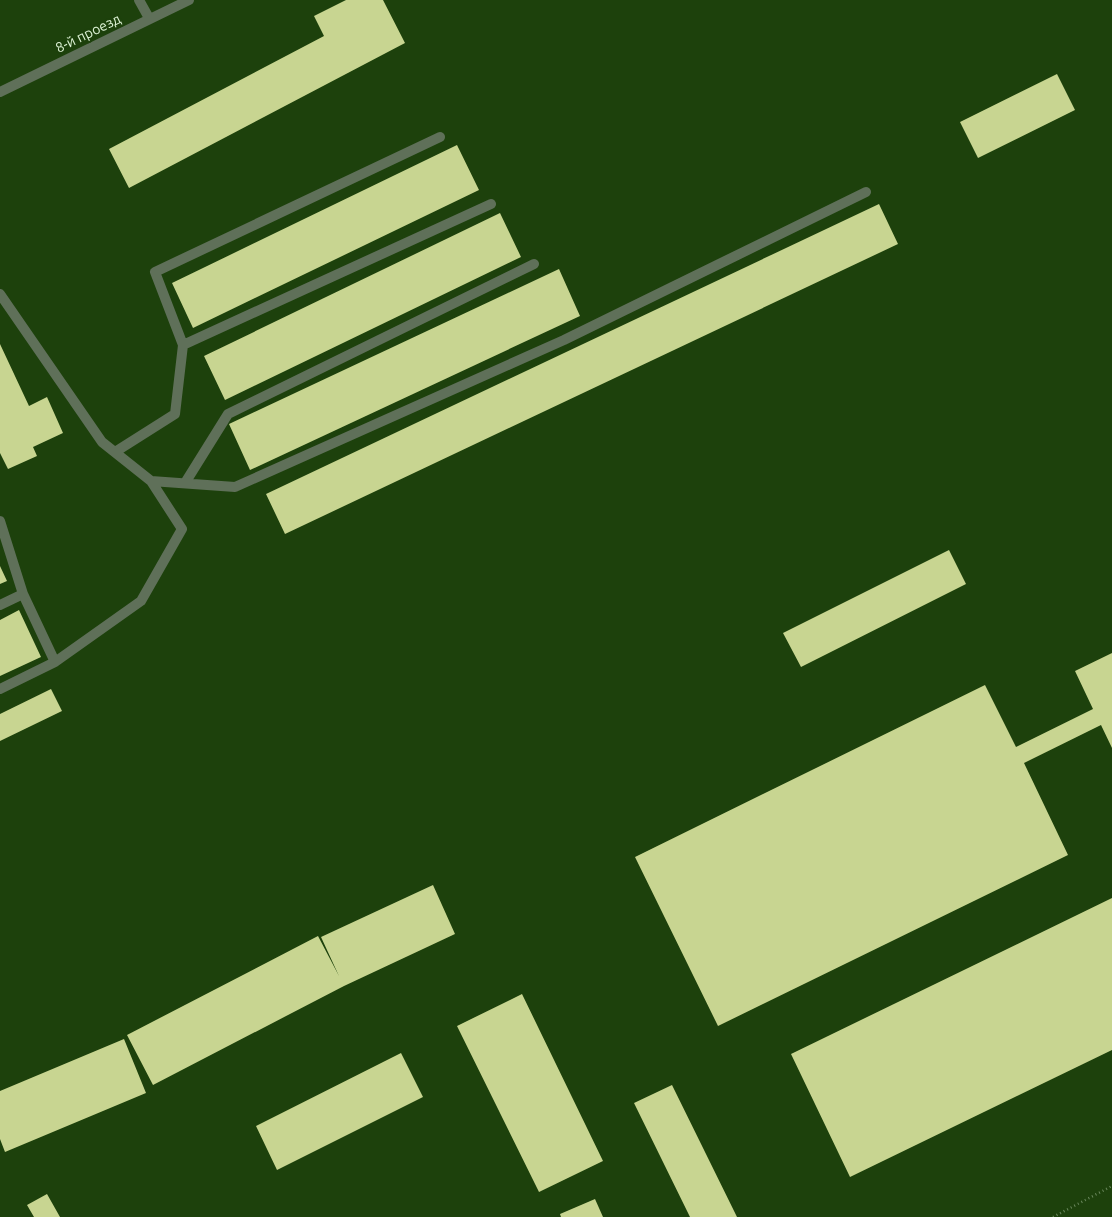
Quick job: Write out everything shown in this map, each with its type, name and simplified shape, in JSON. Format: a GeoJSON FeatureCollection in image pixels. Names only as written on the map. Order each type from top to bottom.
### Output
{"type":"FeatureCollection","features":[{"type":"Feature","properties":{"kind":"street"},"geometry":{"type":"LineString","coordinates":[[139,0],[150,18]]}},
{"type":"Feature","properties":{"kind":"street","name":"8-й проезд"},"geometry":{"type":"LineString","coordinates":[[0,92],[189,0]]}},
{"type":"Feature","properties":{"kind":"street"},"geometry":{"type":"LineString","coordinates":[[115,452],[175,414],[183,345],[156,272],[440,137]]}},
{"type":"Feature","properties":{"kind":"street"},"geometry":{"type":"LineString","coordinates":[[150,481],[235,487],[564,340],[866,192]]}},
{"type":"Feature","properties":{"kind":"street"},"geometry":{"type":"LineString","coordinates":[[183,345],[491,204]]}},
{"type":"Feature","properties":{"kind":"street"},"geometry":{"type":"LineString","coordinates":[[185,483],[228,414],[534,264]]}},
{"type":"Feature","properties":{"kind":"street"},"geometry":{"type":"LineString","coordinates":[[0,294],[102,442],[150,481],[182,528],[141,601],[55,662],[0,689]]}},
{"type":"Feature","properties":{"kind":"street"},"geometry":{"type":"LineString","coordinates":[[0,522],[23,594],[55,662]]}},
{"type":"Feature","properties":{"kind":"street"},"geometry":{"type":"LineString","coordinates":[[0,605],[23,594]]}},
{"type":"Feature","properties":{"kind":"path"},"geometry":{"type":"LineString","coordinates":[[1053,1217],[1112,1186]]}},
{"type":"Feature","properties":{"kind":"building"},"geometry":{"type":"Polygon","coordinates":[[[346,0],[383,0],[405,43],[129,188],[109,149],[324,36],[314,16],[346,0]]]}},
{"type":"Feature","properties":{"kind":"building"},"geometry":{"type":"Polygon","coordinates":[[[1057,74],[1075,110],[978,158],[960,122],[1057,74]]]}},
{"type":"Feature","properties":{"kind":"building"},"geometry":{"type":"Polygon","coordinates":[[[457,145],[479,190],[193,328],[172,283],[457,145]]]}},
{"type":"Feature","properties":{"kind":"building"},"geometry":{"type":"Polygon","coordinates":[[[879,204],[898,244],[285,534],[266,494],[879,204]]]}},
{"type":"Feature","properties":{"kind":"building"},"geometry":{"type":"Polygon","coordinates":[[[500,213],[521,257],[225,400],[204,356],[500,213]]]}},
{"type":"Feature","properties":{"kind":"building"},"geometry":{"type":"Polygon","coordinates":[[[559,269],[580,316],[250,470],[229,424],[559,269]]]}},
{"type":"Feature","properties":{"kind":"building"},"geometry":{"type":"Polygon","coordinates":[[[0,344],[29,406],[47,397],[63,433],[33,447],[37,456],[8,469],[0,453],[0,344]]]}},
{"type":"Feature","properties":{"kind":"building"},"geometry":{"type":"Polygon","coordinates":[[[949,550],[966,584],[801,667],[783,633],[949,550]]]}},
{"type":"Feature","properties":{"kind":"building"},"geometry":{"type":"Polygon","coordinates":[[[0,566],[7,581],[0,584],[0,566]]]}},
{"type":"Feature","properties":{"kind":"building"},"geometry":{"type":"Polygon","coordinates":[[[19,610],[41,657],[0,676],[0,620],[19,610]]]}},
{"type":"Feature","properties":{"kind":"building"},"geometry":{"type":"Polygon","coordinates":[[[1112,653],[1112,748],[1101,725],[1024,763],[1068,855],[718,1026],[635,857],[985,685],[1016,747],[1093,709],[1075,671],[1112,653]]]}},
{"type":"Feature","properties":{"kind":"building"},"geometry":{"type":"Polygon","coordinates":[[[51,689],[62,711],[0,741],[0,714],[51,689]]]}},
{"type":"Feature","properties":{"kind":"building"},"geometry":{"type":"Polygon","coordinates":[[[433,885],[455,934],[344,986],[153,1085],[127,1035],[318,936],[339,976],[321,937],[433,885]]]}},
{"type":"Feature","properties":{"kind":"building"},"geometry":{"type":"Polygon","coordinates":[[[1112,898],[1112,1050],[850,1177],[791,1054],[1112,898]]]}},
{"type":"Feature","properties":{"kind":"building"},"geometry":{"type":"Polygon","coordinates":[[[522,994],[603,1161],[539,1192],[457,1026],[522,994]]]}},
{"type":"Feature","properties":{"kind":"building"},"geometry":{"type":"Polygon","coordinates":[[[124,1039],[146,1093],[5,1152],[0,1139],[0,1091],[124,1039]]]}},
{"type":"Feature","properties":{"kind":"building"},"geometry":{"type":"Polygon","coordinates":[[[401,1053],[423,1097],[277,1170],[256,1126],[401,1053]]]}},
{"type":"Feature","properties":{"kind":"building"},"geometry":{"type":"Polygon","coordinates":[[[672,1085],[737,1217],[690,1217],[634,1103],[672,1085]]]}},
{"type":"Feature","properties":{"kind":"building"},"geometry":{"type":"Polygon","coordinates":[[[47,1194],[60,1217],[34,1217],[27,1205],[47,1194]]]}},
{"type":"Feature","properties":{"kind":"building"},"geometry":{"type":"Polygon","coordinates":[[[595,1199],[603,1217],[561,1217],[560,1214],[595,1199]]]}}]}
